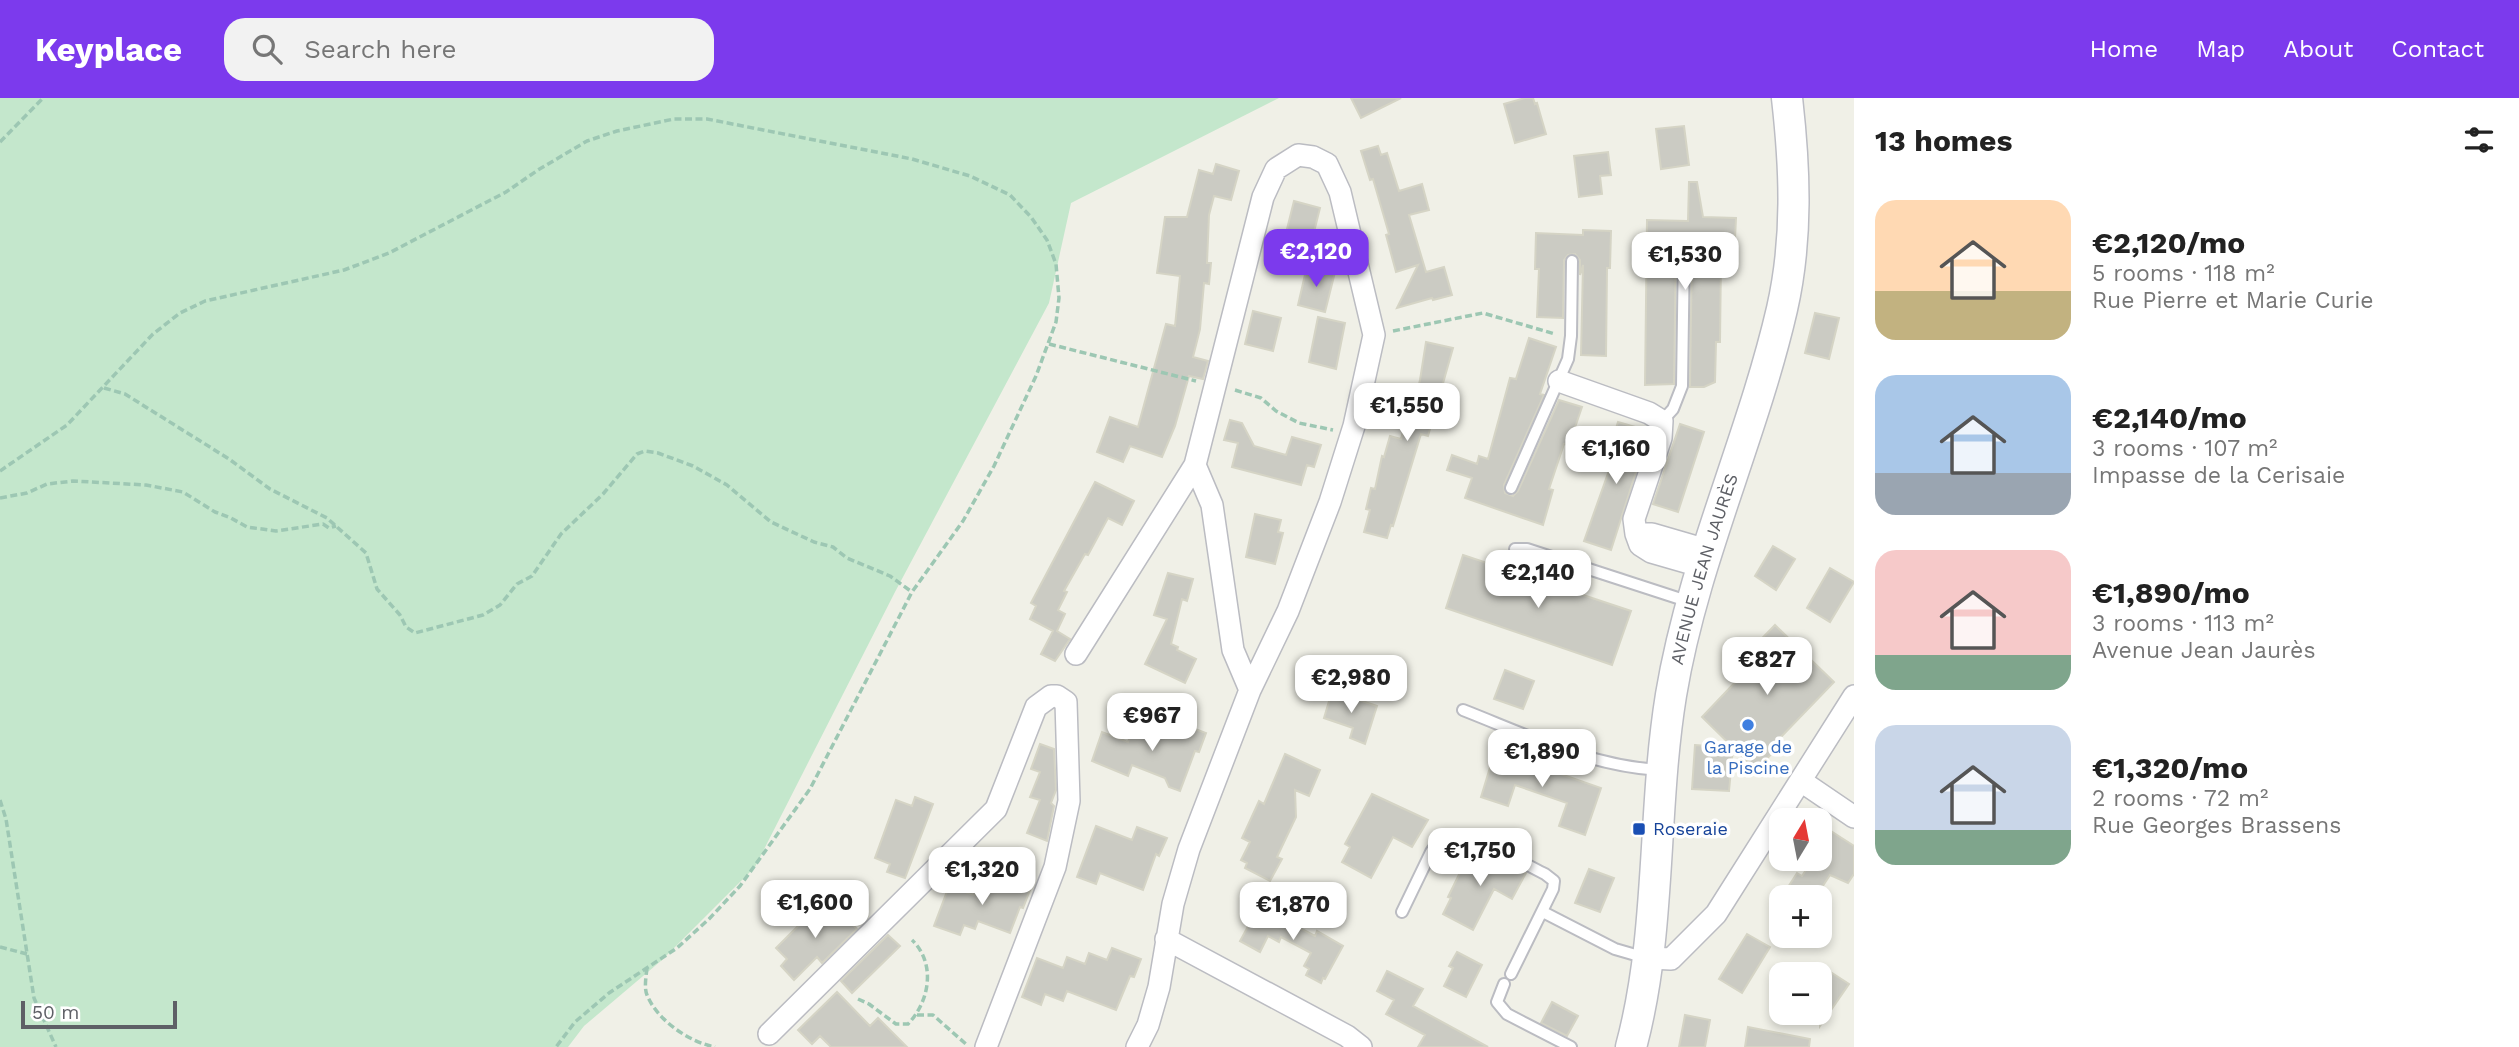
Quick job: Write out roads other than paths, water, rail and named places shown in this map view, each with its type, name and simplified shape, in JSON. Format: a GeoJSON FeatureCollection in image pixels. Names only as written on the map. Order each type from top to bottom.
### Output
{"type":"FeatureCollection","features":[{"type":"Feature","properties":{"kind":"main road","name":"AVENUE JEAN JAURÈS"},"geometry":{"type":"LineString","coordinates":[[1631,1047],[1642,1008],[1649,958],[1662,770],[1671,694],[1692,603],[1761,384],[1782,307],[1792,247],[1795,185],[1787,98]]}},
{"type":"Feature","properties":{"kind":"street"},"geometry":{"type":"LineString","coordinates":[[1076,654],[1195,465],[1262,197],[1276,169],[1298,155],[1313,157],[1327,164],[1340,192],[1374,335],[1354,426],[1330,502],[1288,611],[1250,690],[1189,849],[1172,904],[1159,987],[1148,1025],[1137,1047]]}},
{"type":"Feature","properties":{"kind":"street"},"geometry":{"type":"LineString","coordinates":[[1559,381],[1650,413],[1662,421],[1661,438],[1634,519],[1636,534],[1652,534],[1705,558]]}},
{"type":"Feature","properties":{"kind":"street"},"geometry":{"type":"LineString","coordinates":[[1195,465],[1212,505],[1233,650],[1250,690]]}},
{"type":"Feature","properties":{"kind":"street"},"geometry":{"type":"LineString","coordinates":[[769,1034],[996,809],[1036,707],[1051,696],[1057,696],[1066,702],[1069,801],[1055,867],[986,1047]]}},
{"type":"Feature","properties":{"kind":"street"},"geometry":{"type":"LineString","coordinates":[[1649,958],[1671,959],[1716,914],[1854,696]]}},
{"type":"Feature","properties":{"kind":"street"},"geometry":{"type":"LineString","coordinates":[[1801,781],[1854,817]]}},
{"type":"Feature","properties":{"kind":"street"},"geometry":{"type":"LineString","coordinates":[[1166,939],[1347,1036],[1361,1047]]}},
{"type":"Feature","properties":{"kind":"lane"},"geometry":{"type":"LineString","coordinates":[[1662,421],[1673,409],[1682,386],[1684,247]]}},
{"type":"Feature","properties":{"kind":"lane"},"geometry":{"type":"LineString","coordinates":[[1511,488],[1568,359],[1572,261]]}},
{"type":"Feature","properties":{"kind":"lane"},"geometry":{"type":"LineString","coordinates":[[1515,549],[1527,549],[1692,603]]}},
{"type":"Feature","properties":{"kind":"lane"},"geometry":{"type":"LineString","coordinates":[[1463,710],[1591,760],[1637,769],[1662,770]]}},
{"type":"Feature","properties":{"kind":"lane"},"geometry":{"type":"LineString","coordinates":[[1402,912],[1435,845],[1464,840],[1476,841],[1545,874],[1554,881],[1543,912],[1497,1002],[1507,1014],[1571,1047]]}},
{"type":"Feature","properties":{"kind":"lane"},"geometry":{"type":"LineString","coordinates":[[1543,912],[1615,949],[1649,958]]}},
{"type":"Feature","properties":{"kind":"place","name":"Garage de la Piscine"},"geometry":{"type":"Point","coordinates":[1748,725]}},
{"type":"Feature","properties":{"kind":"place","name":"Roseraie"},"geometry":{"type":"Point","coordinates":[1639,829]}}]}
